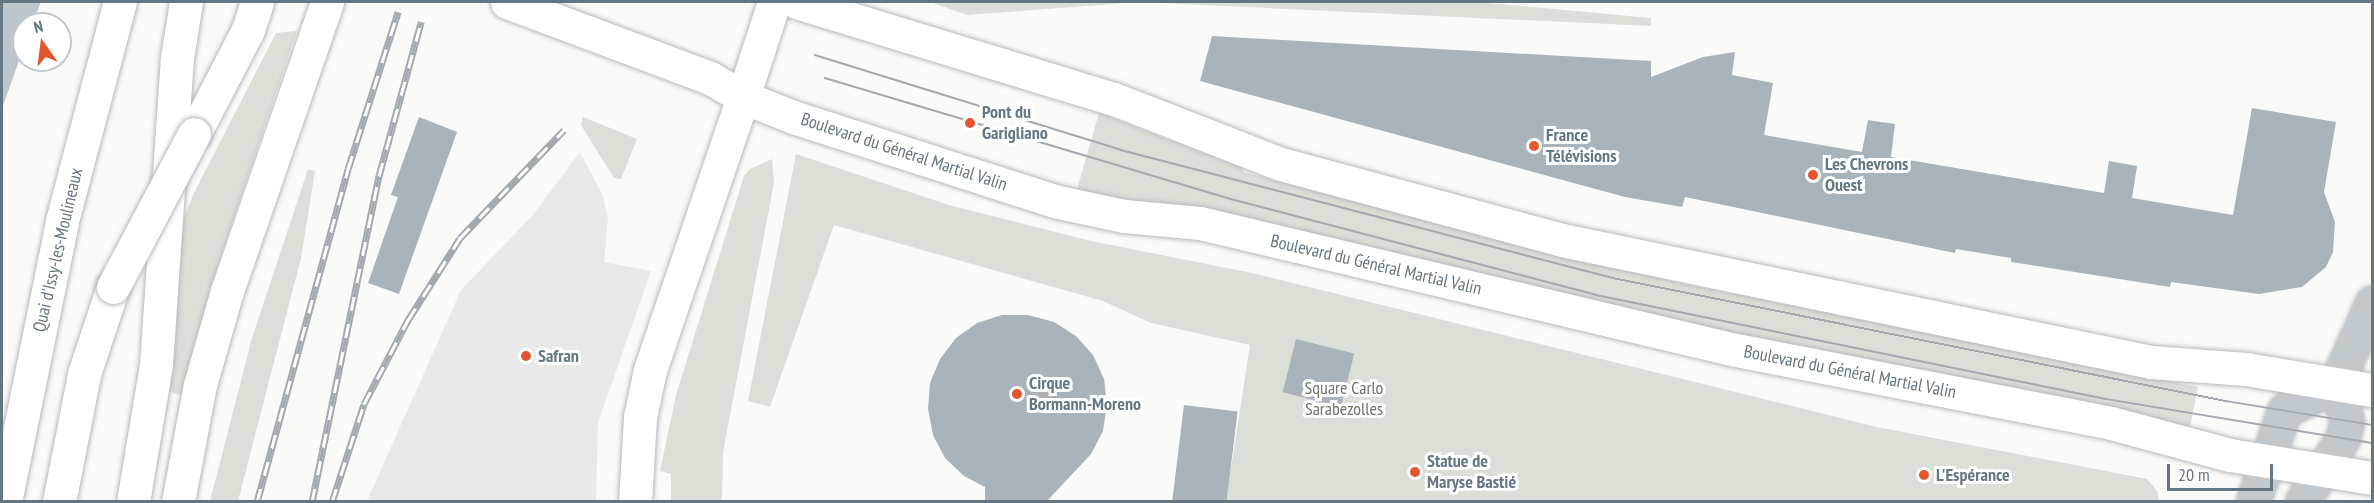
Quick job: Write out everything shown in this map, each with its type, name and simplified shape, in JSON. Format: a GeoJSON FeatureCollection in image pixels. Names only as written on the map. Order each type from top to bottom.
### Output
{"type":"FeatureCollection","features":[{"type":"Feature","properties":{"kind":"main road","name":"Quai d'Issy-les-Moulineaux"},"geometry":{"type":"LineString","coordinates":[[5,501],[62,221],[120,2]]}},
{"type":"Feature","properties":{"kind":"main road"},"geometry":{"type":"LineString","coordinates":[[133,501],[156,365],[177,58],[186,2]]}},
{"type":"Feature","properties":{"kind":"main road"},"geometry":{"type":"LineString","coordinates":[[59,501],[87,363],[113,287],[248,30],[257,2]]}},
{"type":"Feature","properties":{"kind":"main road"},"geometry":{"type":"LineString","coordinates":[[178,501],[200,385],[227,291],[327,2]]}},
{"type":"Feature","properties":{"kind":"main road","name":"Boulevard du Général Martial Valin"},"geometry":{"type":"LineString","coordinates":[[507,2],[710,78],[743,97],[1054,201],[1124,216],[1200,223],[1731,349],[2111,423],[2259,482],[2310,489],[2373,478]]}},
{"type":"Feature","properties":{"kind":"main road"},"geometry":{"type":"LineString","coordinates":[[635,501],[640,417],[650,370],[774,2]]}},
{"type":"Feature","properties":{"kind":"main road"},"geometry":{"type":"LineString","coordinates":[[796,2],[1114,99],[1281,164],[1562,240],[2151,362],[2246,369],[2373,390]]}},
{"type":"Feature","properties":{"kind":"street"},"geometry":{"type":"LineString","coordinates":[[2259,482],[2284,411],[2336,384],[2373,303]]}},
{"type":"Feature","properties":{"kind":"street"},"geometry":{"type":"LineString","coordinates":[[2310,489],[2343,438],[2347,422],[2336,384]]}},
{"type":"Feature","properties":{"kind":"shaded area"},"geometry":{"type":"Polygon","coordinates":[[[2,2],[41,2],[37,12],[12,12],[12,72],[15,72],[2,108],[2,2]]]}},
{"type":"Feature","properties":{"kind":"shaded area","name":"Safran"},"geometry":{"type":"Polygon","coordinates":[[[580,152],[603,196],[608,219],[604,262],[651,271],[598,423],[596,501],[367,501],[461,290],[532,216],[580,152]]]}},
{"type":"Feature","properties":{"kind":"green space"},"geometry":{"type":"Polygon","coordinates":[[[930,2],[1139,2],[967,15],[930,2]]]}},
{"type":"Feature","properties":{"kind":"green space"},"geometry":{"type":"Polygon","coordinates":[[[1139,2],[1478,2],[1651,18],[1651,26],[1139,2]]]}},
{"type":"Feature","properties":{"kind":"green space"},"geometry":{"type":"Polygon","coordinates":[[[297,31],[220,259],[181,396],[164,388],[177,235],[194,193],[276,33],[297,31]]]}},
{"type":"Feature","properties":{"kind":"green space"},"geometry":{"type":"Polygon","coordinates":[[[1099,113],[1242,168],[1244,172],[1441,224],[1679,283],[2198,387],[2190,427],[1730,334],[1412,261],[1231,213],[1076,193],[1099,113]]]}},
{"type":"Feature","properties":{"kind":"green space"},"geometry":{"type":"Polygon","coordinates":[[[583,117],[637,139],[621,179],[614,178],[581,125],[583,117]]]}},
{"type":"Feature","properties":{"kind":"green space","name":"Square Carlo Sarabezolles"},"geometry":{"type":"Polygon","coordinates":[[[796,154],[949,205],[1091,241],[1257,274],[1877,427],[2147,479],[2157,491],[2159,501],[1226,501],[1250,345],[1151,323],[1103,301],[834,225],[770,407],[748,401],[796,154]]]}},
{"type":"Feature","properties":{"kind":"green space"},"geometry":{"type":"Polygon","coordinates":[[[772,159],[774,183],[723,452],[722,501],[671,501],[671,474],[660,471],[676,395],[744,176],[750,169],[772,159]]]}},
{"type":"Feature","properties":{"kind":"green space"},"geometry":{"type":"Polygon","coordinates":[[[308,169],[315,171],[301,258],[238,501],[210,501],[252,338],[308,169]]]}},
{"type":"Feature","properties":{"kind":"building","name":"Les Chevrons Ouest"},"geometry":{"type":"Polygon","coordinates":[[[1212,36],[1651,61],[1651,77],[1703,57],[1735,52],[1732,75],[1773,83],[1764,135],[1862,152],[1868,120],[1895,124],[1891,157],[2104,193],[2109,161],[2137,166],[2132,198],[2233,215],[2252,108],[2336,122],[2324,192],[2335,222],[2333,252],[2326,267],[2302,287],[2259,294],[2171,282],[2170,287],[2011,262],[2011,258],[1956,249],[1955,253],[1685,197],[1682,207],[1625,197],[1200,81],[1212,36]]]}},
{"type":"Feature","properties":{"kind":"building"},"geometry":{"type":"Polygon","coordinates":[[[419,117],[457,132],[399,294],[368,283],[398,197],[391,195],[419,117]]]}},
{"type":"Feature","properties":{"kind":"building","name":"Cirque Bormann-Moreno"},"geometry":{"type":"Polygon","coordinates":[[[1002,315],[1028,315],[1054,322],[1076,336],[1093,355],[1104,379],[1107,405],[1103,431],[1091,454],[1047,501],[985,501],[985,487],[964,476],[945,458],[933,435],[928,409],[930,383],[940,359],[956,338],[977,323],[1002,315]]]}},
{"type":"Feature","properties":{"kind":"building"},"geometry":{"type":"Polygon","coordinates":[[[1296,339],[1354,354],[1341,407],[1283,392],[1296,339]]]}},
{"type":"Feature","properties":{"kind":"building"},"geometry":{"type":"Polygon","coordinates":[[[1184,405],[1238,412],[1226,502],[1172,501],[1184,405]]]}},
{"type":"Feature","properties":{"kind":"tram line"},"geometry":{"type":"LineString","coordinates":[[815,55],[1121,150],[1613,278],[2226,401],[2372,425]]}},
{"type":"Feature","properties":{"kind":"tram line"},"geometry":{"type":"LineString","coordinates":[[825,78],[1231,199],[1596,295],[2106,399],[2372,443]]}},
{"type":"Feature","properties":{"kind":"railway"},"geometry":{"type":"LineString","coordinates":[[257,502],[348,169],[398,12]]}},
{"type":"Feature","properties":{"kind":"railway"},"geometry":{"type":"LineString","coordinates":[[312,502],[379,176],[421,22]]}},
{"type":"Feature","properties":{"kind":"railway"},"geometry":{"type":"LineString","coordinates":[[332,502],[364,404],[408,320],[460,238],[564,130]]}},
{"type":"Feature","properties":{"kind":"place","name":"Pont du Garigliano"},"geometry":{"type":"Point","coordinates":[970,123]}},
{"type":"Feature","properties":{"kind":"place","name":"France Télévisions"},"geometry":{"type":"Point","coordinates":[1534,146]}},
{"type":"Feature","properties":{"kind":"place","name":"Les Chevrons Ouest"},"geometry":{"type":"Point","coordinates":[1813,175]}},
{"type":"Feature","properties":{"kind":"place","name":"Safran"},"geometry":{"type":"Point","coordinates":[526,356]}},
{"type":"Feature","properties":{"kind":"place","name":"Cirque Bormann-Moreno"},"geometry":{"type":"Point","coordinates":[1017,394]}},
{"type":"Feature","properties":{"kind":"place","name":"Statue de Maryse Bastié"},"geometry":{"type":"Point","coordinates":[1415,472]}},
{"type":"Feature","properties":{"kind":"place","name":"L'Espérance"},"geometry":{"type":"Point","coordinates":[1924,475]}}]}
